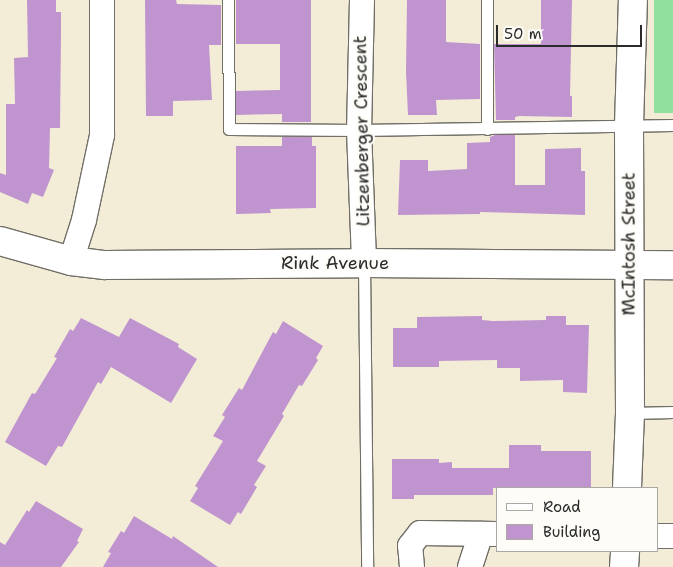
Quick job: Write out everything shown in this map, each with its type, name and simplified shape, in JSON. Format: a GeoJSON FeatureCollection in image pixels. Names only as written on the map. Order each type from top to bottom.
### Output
{"type":"FeatureCollection","features":[{"type":"Feature","properties":{"kind":"street"},"geometry":{"type":"LineString","coordinates":[[71,261],[84,220],[102,135],[102,0]]}},
{"type":"Feature","properties":{"kind":"street","name":"Litzenberger Crescent"},"geometry":{"type":"LineString","coordinates":[[362,0],[359,130],[364,263]]}},
{"type":"Feature","properties":{"kind":"street","name":"McIntosh Street"},"geometry":{"type":"LineString","coordinates":[[627,487],[630,413],[629,125],[633,0]]}},
{"type":"Feature","properties":{"kind":"street","name":"Rink Avenue"},"geometry":{"type":"LineString","coordinates":[[0,241],[71,261],[105,265],[364,263],[673,265]]}},
{"type":"Feature","properties":{"kind":"street"},"geometry":{"type":"LineString","coordinates":[[412,567],[410,546],[420,533],[489,534],[470,567]]}},
{"type":"Feature","properties":{"kind":"street"},"geometry":{"type":"LineString","coordinates":[[658,536],[673,536]]}},
{"type":"Feature","properties":{"kind":"street"},"geometry":{"type":"LineString","coordinates":[[624,552],[624,567]]}},
{"type":"Feature","properties":{"kind":"lane"},"geometry":{"type":"LineString","coordinates":[[228,0],[229,129],[487,129],[673,125]]}},
{"type":"Feature","properties":{"kind":"lane"},"geometry":{"type":"LineString","coordinates":[[487,0],[487,129]]}},
{"type":"Feature","properties":{"kind":"lane"},"geometry":{"type":"LineString","coordinates":[[364,263],[366,567]]}},
{"type":"Feature","properties":{"kind":"lane"},"geometry":{"type":"LineString","coordinates":[[630,413],[673,412]]}},
{"type":"Feature","properties":{"kind":"green space"},"geometry":{"type":"Polygon","coordinates":[[[654,0],[673,0],[673,113],[654,113],[654,0]]]}},
{"type":"Feature","properties":{"kind":"building"},"geometry":{"type":"Polygon","coordinates":[[[27,0],[56,0],[56,12],[61,12],[60,128],[50,128],[49,168],[54,170],[43,197],[32,193],[28,204],[0,192],[0,173],[6,175],[6,104],[15,104],[14,58],[28,57],[27,0]]]}},
{"type":"Feature","properties":{"kind":"building"},"geometry":{"type":"Polygon","coordinates":[[[145,0],[176,0],[177,4],[221,5],[221,45],[209,45],[212,100],[173,101],[173,116],[146,116],[145,0]]]}},
{"type":"Feature","properties":{"kind":"building"},"geometry":{"type":"Polygon","coordinates":[[[236,0],[311,0],[311,122],[282,122],[282,114],[236,115],[236,91],[280,90],[280,44],[236,44],[236,0]]]}},
{"type":"Feature","properties":{"kind":"building"},"geometry":{"type":"Polygon","coordinates":[[[407,0],[446,0],[446,42],[480,44],[480,99],[436,100],[437,115],[408,115],[406,72],[407,0]]]}},
{"type":"Feature","properties":{"kind":"building"},"geometry":{"type":"Polygon","coordinates":[[[541,0],[572,0],[570,96],[572,96],[572,117],[519,116],[515,117],[515,120],[496,120],[494,44],[541,44],[541,0]]]}},
{"type":"Feature","properties":{"kind":"building"},"geometry":{"type":"Polygon","coordinates":[[[495,135],[515,135],[515,185],[545,185],[545,149],[581,148],[581,171],[585,171],[585,215],[480,212],[480,214],[398,215],[400,160],[428,160],[428,171],[467,169],[467,143],[490,142],[490,137],[495,135]]]}},
{"type":"Feature","properties":{"kind":"building"},"geometry":{"type":"Polygon","coordinates":[[[282,137],[312,137],[312,146],[316,146],[316,208],[270,209],[271,213],[236,214],[236,146],[282,146],[282,137]]]}},
{"type":"Feature","properties":{"kind":"building"},"geometry":{"type":"Polygon","coordinates":[[[482,316],[482,320],[493,321],[546,320],[546,316],[566,316],[566,325],[589,325],[587,393],[563,392],[563,380],[520,381],[520,368],[497,368],[497,360],[439,361],[439,367],[393,367],[393,328],[417,328],[417,317],[482,316]]]}},
{"type":"Feature","properties":{"kind":"building"},"geometry":{"type":"Polygon","coordinates":[[[81,318],[119,337],[130,318],[179,344],[178,347],[197,359],[171,403],[111,367],[101,384],[98,382],[62,447],[58,446],[46,466],[5,442],[32,393],[35,394],[57,358],[54,357],[70,329],[73,331],[81,318]]]}},
{"type":"Feature","properties":{"kind":"building"},"geometry":{"type":"Polygon","coordinates":[[[283,321],[323,346],[316,358],[318,360],[302,386],[299,385],[282,414],[284,416],[257,461],[266,466],[254,485],[257,487],[241,514],[238,512],[230,525],[190,501],[198,488],[195,486],[223,441],[213,436],[225,417],[222,415],[239,388],[242,390],[273,332],[276,334],[283,321]]]}},
{"type":"Feature","properties":{"kind":"building"},"geometry":{"type":"Polygon","coordinates":[[[509,445],[541,445],[541,451],[591,451],[591,487],[496,487],[493,488],[493,495],[414,495],[414,499],[392,499],[392,459],[439,459],[439,463],[452,462],[452,468],[509,468],[509,445]]]}},
{"type":"Feature","properties":{"kind":"building"},"geometry":{"type":"Polygon","coordinates":[[[36,501],[83,529],[77,541],[79,542],[61,567],[0,567],[0,542],[5,545],[27,510],[29,512],[36,501]]]}},
{"type":"Feature","properties":{"kind":"building"},"geometry":{"type":"Polygon","coordinates":[[[134,516],[172,539],[173,536],[218,567],[103,567],[111,553],[108,552],[121,531],[124,533],[134,516]]]}}]}
